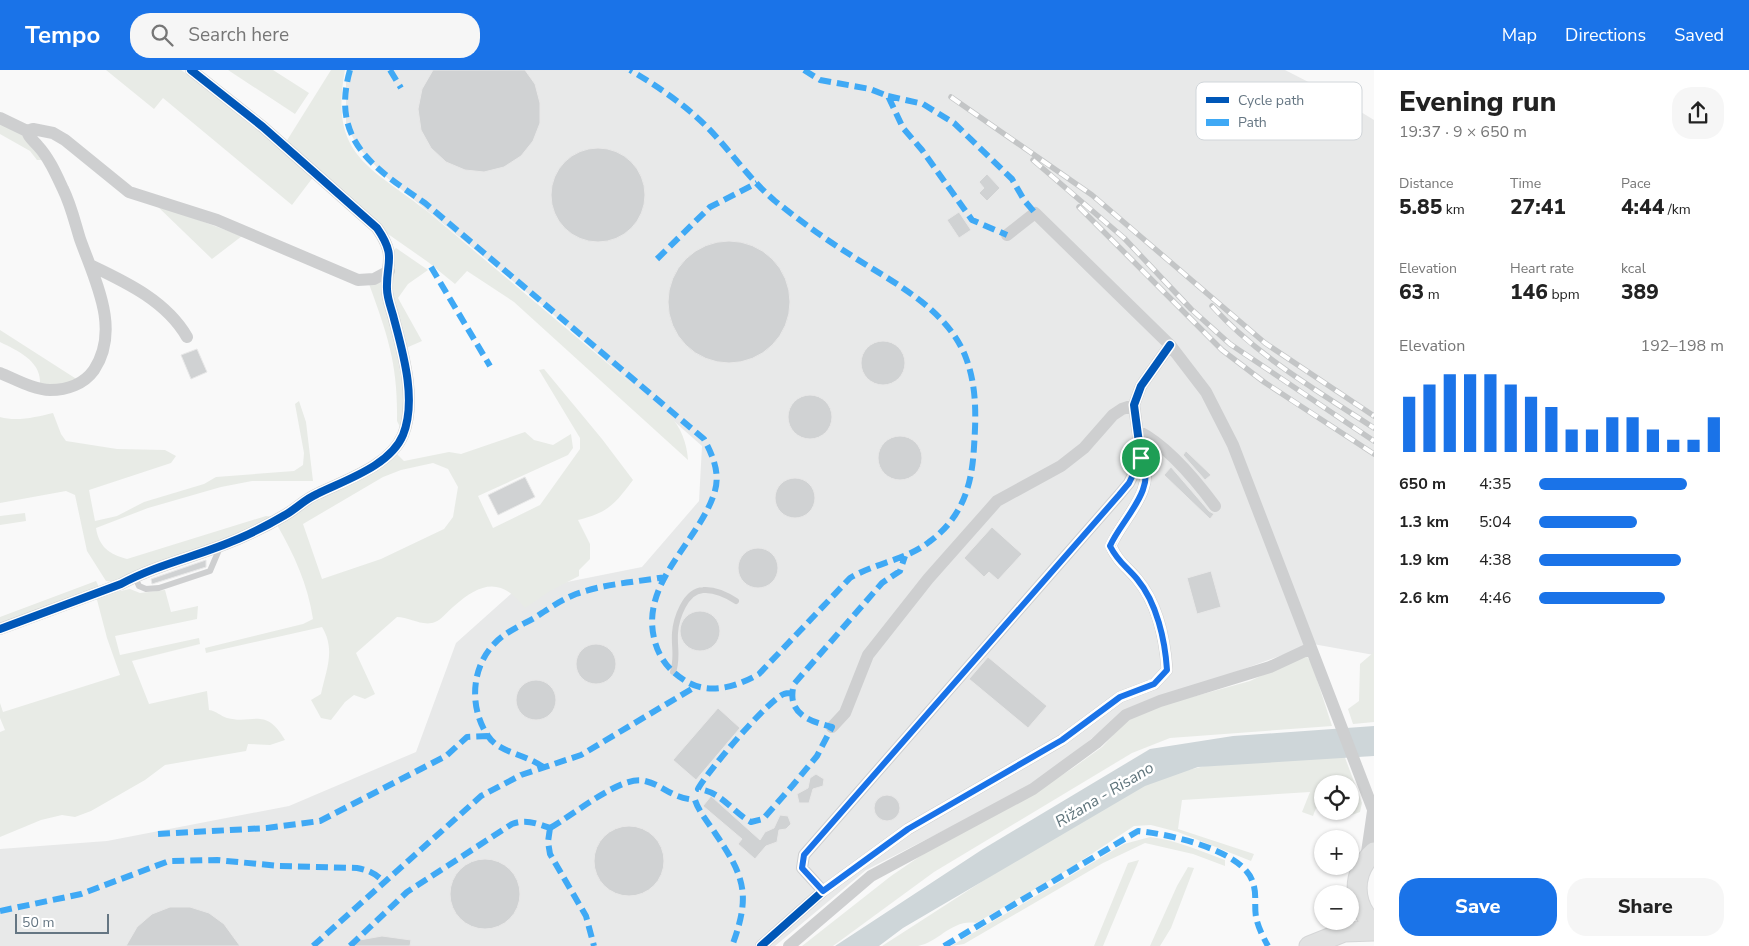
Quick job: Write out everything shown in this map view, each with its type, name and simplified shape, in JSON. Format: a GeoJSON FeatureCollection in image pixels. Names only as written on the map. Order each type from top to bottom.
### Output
{"type":"FeatureCollection","features":[{"type":"Feature","properties":{"kind":"main road"},"geometry":{"type":"LineString","coordinates":[[1354,885],[1358,875],[1370,856]]}},
{"type":"Feature","properties":{"kind":"main road"},"geometry":{"type":"LineString","coordinates":[[1359,904],[1362,911],[1374,925]]}},
{"type":"Feature","properties":{"kind":"main road"},"geometry":{"type":"LineString","coordinates":[[1307,946],[1322,930]]}},
{"type":"Feature","properties":{"kind":"main road"},"geometry":{"type":"LineString","coordinates":[[1307,946],[1344,932],[1374,931]]}},
{"type":"Feature","properties":{"kind":"street"},"geometry":{"type":"LineString","coordinates":[[0,629],[121,584],[262,528],[314,495],[374,465],[387,455],[402,436],[408,408],[407,388],[398,334],[387,290],[391,259],[384,238],[377,228],[263,126],[191,70]]}},
{"type":"Feature","properties":{"kind":"street"},"geometry":{"type":"LineString","coordinates":[[0,118],[27,131],[28,135],[40,148],[54,169],[92,266],[106,319],[106,343],[100,361],[90,375],[66,389],[49,391],[0,373]]}},
{"type":"Feature","properties":{"kind":"street"},"geometry":{"type":"LineString","coordinates":[[27,131],[32,129],[53,133],[65,140],[129,192],[217,220],[358,280],[374,279],[389,271]]}},
{"type":"Feature","properties":{"kind":"street"},"geometry":{"type":"LineString","coordinates":[[1007,235],[1036,213],[1170,345],[1206,392],[1233,445],[1326,683],[1372,809],[1370,856]]}},
{"type":"Feature","properties":{"kind":"street"},"geometry":{"type":"LineString","coordinates":[[92,266],[126,283],[168,311],[178,321],[187,338]]}},
{"type":"Feature","properties":{"kind":"street"},"geometry":{"type":"LineString","coordinates":[[823,891],[802,868],[804,855],[1129,483],[1141,458],[1143,437],[1134,405],[1141,386],[1170,345]]}},
{"type":"Feature","properties":{"kind":"street"},"geometry":{"type":"LineString","coordinates":[[832,727],[845,713],[865,662],[874,648],[928,579],[997,501],[1061,466],[1084,448],[1113,415],[1122,409],[1134,405]]}},
{"type":"Feature","properties":{"kind":"street"},"geometry":{"type":"LineString","coordinates":[[1143,437],[1159,446],[1204,491],[1214,506]]}},
{"type":"Feature","properties":{"kind":"street"},"geometry":{"type":"LineString","coordinates":[[761,946],[823,891],[908,829],[1062,740],[1120,697],[1154,684],[1167,670],[1161,629],[1150,600],[1136,578],[1117,559],[1110,546],[1117,531],[1138,502],[1144,488],[1145,464],[1141,458]]}},
{"type":"Feature","properties":{"kind":"street"},"geometry":{"type":"LineString","coordinates":[[789,946],[871,876],[1033,789],[1096,743],[1126,715],[1160,701],[1270,667],[1311,648]]}},
{"type":"Feature","properties":{"kind":"lane"},"geometry":{"type":"LineString","coordinates":[[135,577],[139,586],[146,589],[198,577],[210,572],[221,545]]}},
{"type":"Feature","properties":{"kind":"lane"},"geometry":{"type":"LineString","coordinates":[[672,672],[676,662],[676,622],[681,609],[691,596],[701,590],[714,591],[736,601]]}},
{"type":"Feature","properties":{"kind":"shaded area"},"geometry":{"type":"Polygon","coordinates":[[[106,70],[181,70],[314,176],[292,205],[163,98],[154,109],[106,70]]]}},
{"type":"Feature","properties":{"kind":"shaded area"},"geometry":{"type":"Polygon","coordinates":[[[228,70],[273,70],[309,93],[295,114],[228,70]]]}},
{"type":"Feature","properties":{"kind":"shaded area"},"geometry":{"type":"Polygon","coordinates":[[[331,70],[345,70],[342,99],[343,122],[349,140],[358,155],[371,169],[427,211],[670,416],[683,436],[688,460],[514,302],[467,271],[455,284],[388,234],[286,142],[331,70]]]}},
{"type":"Feature","properties":{"kind":"shaded area"},"geometry":{"type":"Polygon","coordinates":[[[349,70],[1285,70],[1308,82],[1196,82],[1196,140],[1362,140],[1362,113],[1374,120],[1374,655],[1313,644],[1125,712],[1032,786],[866,870],[775,946],[0,946],[0,849],[107,841],[289,806],[416,752],[456,643],[512,593],[642,567],[699,501],[702,446],[547,309],[385,176],[358,147],[346,125],[346,82],[349,70]]]}},
{"type":"Feature","properties":{"kind":"shaded area"},"geometry":{"type":"Polygon","coordinates":[[[0,121],[17,129],[42,160],[37,160],[30,151],[0,134],[0,121]]]}},
{"type":"Feature","properties":{"kind":"shaded area"},"geometry":{"type":"Polygon","coordinates":[[[155,204],[242,236],[212,259],[155,204]]]}},
{"type":"Feature","properties":{"kind":"shaded area"},"geometry":{"type":"Polygon","coordinates":[[[396,248],[428,270],[408,284],[398,298],[422,341],[406,348],[391,295],[394,250],[396,248]]]}},
{"type":"Feature","properties":{"kind":"shaded area"},"geometry":{"type":"Polygon","coordinates":[[[383,278],[405,399],[401,429],[397,421],[394,367],[382,319],[369,284],[383,278]]]}},
{"type":"Feature","properties":{"kind":"shaded area"},"geometry":{"type":"Polygon","coordinates":[[[0,330],[78,380],[61,387],[40,383],[37,369],[33,363],[21,353],[0,342],[0,330]]]}},
{"type":"Feature","properties":{"kind":"shaded area"},"geometry":{"type":"Polygon","coordinates":[[[544,369],[633,480],[621,496],[610,506],[597,514],[578,520],[590,544],[590,559],[579,570],[579,576],[550,591],[525,608],[508,591],[491,586],[473,592],[435,622],[421,623],[397,617],[356,653],[375,694],[365,699],[354,695],[345,702],[331,720],[321,718],[311,700],[321,694],[329,660],[328,644],[322,627],[206,653],[205,648],[303,624],[313,619],[308,594],[299,570],[277,525],[395,452],[404,461],[449,452],[461,454],[525,432],[534,440],[553,445],[571,434],[573,448],[568,455],[478,496],[493,528],[540,505],[580,449],[580,438],[539,370],[544,369]],[[433,463],[401,470],[383,477],[303,524],[322,579],[381,559],[444,529],[453,517],[458,487],[448,469],[433,463]]]}},
{"type":"Feature","properties":{"kind":"shaded area"},"geometry":{"type":"Polygon","coordinates":[[[299,401],[306,422],[313,481],[252,481],[221,487],[148,508],[96,528],[97,535],[106,549],[115,555],[127,559],[266,516],[274,517],[251,530],[114,582],[106,581],[87,551],[75,495],[66,491],[0,503],[0,417],[20,419],[53,413],[61,434],[66,441],[117,449],[165,450],[176,456],[171,463],[89,490],[95,521],[117,516],[144,502],[204,484],[216,477],[294,471],[303,465],[304,453],[295,404],[299,401]]]}},
{"type":"Feature","properties":{"kind":"shaded area"},"geometry":{"type":"Polygon","coordinates":[[[25,513],[26,521],[0,525],[0,516],[25,513]]]}},
{"type":"Feature","properties":{"kind":"shaded area"},"geometry":{"type":"Polygon","coordinates":[[[96,581],[99,587],[0,625],[0,617],[96,581]]]}},
{"type":"Feature","properties":{"kind":"shaded area"},"geometry":{"type":"Polygon","coordinates":[[[130,589],[140,593],[165,590],[171,612],[198,606],[197,619],[115,636],[120,655],[199,638],[200,644],[132,661],[149,704],[207,691],[209,710],[236,720],[265,720],[278,730],[285,740],[270,745],[248,744],[246,751],[165,765],[145,780],[91,811],[75,817],[62,815],[41,820],[0,837],[0,732],[5,730],[0,718],[0,703],[3,712],[120,675],[107,638],[96,596],[130,589]]]}},
{"type":"Feature","properties":{"kind":"shaded area"},"geometry":{"type":"Polygon","coordinates":[[[1374,652],[1374,722],[1353,724],[1348,709],[1359,701],[1360,664],[1374,652]]]}},
{"type":"Feature","properties":{"kind":"shaded area"},"geometry":{"type":"Polygon","coordinates":[[[1306,655],[1312,664],[1332,726],[1170,738],[1132,753],[934,872],[833,946],[802,946],[891,876],[941,842],[1038,790],[1073,768],[1102,747],[1134,713],[1250,681],[1306,655]]]}},
{"type":"Feature","properties":{"kind":"shaded area"},"geometry":{"type":"Polygon","coordinates":[[[1344,755],[1352,775],[1314,775],[1313,816],[1302,812],[1310,792],[1182,800],[1178,829],[1254,854],[1251,861],[1178,832],[1151,825],[1134,826],[1061,874],[976,923],[960,924],[926,944],[918,946],[882,946],[1082,817],[1163,776],[1230,760],[1344,755]]]}},
{"type":"Feature","properties":{"kind":"shaded area"},"geometry":{"type":"Polygon","coordinates":[[[1359,795],[1362,803],[1359,812],[1359,795]]]}},
{"type":"Feature","properties":{"kind":"shaded area"},"geometry":{"type":"Polygon","coordinates":[[[1150,837],[1179,843],[1225,860],[1225,866],[1193,854],[1145,843],[1103,863],[964,944],[951,946],[1124,844],[1150,837]]]}},
{"type":"Feature","properties":{"kind":"shaded area"},"geometry":{"type":"Polygon","coordinates":[[[1139,860],[1103,946],[1094,946],[1128,863],[1139,860]]]}},
{"type":"Feature","properties":{"kind":"shaded area"},"geometry":{"type":"Polygon","coordinates":[[[1188,867],[1194,868],[1171,928],[1160,946],[1150,946],[1177,886],[1188,867]]]}},
{"type":"Feature","properties":{"kind":"water","name":"Rižana - Risano"},"geometry":{"type":"Polygon","coordinates":[[[1374,726],[1374,756],[1198,767],[1145,786],[903,928],[879,946],[835,946],[983,849],[1150,749],[1233,736],[1374,726]]]}},
{"type":"Feature","properties":{"kind":"building"},"geometry":{"type":"Polygon","coordinates":[[[433,70],[525,70],[535,84],[540,103],[540,123],[533,141],[521,156],[504,167],[484,172],[465,170],[446,162],[431,148],[421,130],[418,109],[422,89],[433,70]]]}},
{"type":"Feature","properties":{"kind":"building"},"geometry":{"type":"Polygon","coordinates":[[[598,148],[616,152],[631,162],[641,177],[645,195],[641,213],[631,228],[616,238],[598,242],[580,238],[565,228],[555,213],[551,195],[555,177],[565,162],[580,152],[598,148]]]}},
{"type":"Feature","properties":{"kind":"building"},"geometry":{"type":"Polygon","coordinates":[[[987,174],[1000,188],[987,201],[979,193],[984,188],[979,182],[987,174]]]}},
{"type":"Feature","properties":{"kind":"building"},"geometry":{"type":"Polygon","coordinates":[[[959,212],[971,230],[959,238],[947,220],[959,212]]]}},
{"type":"Feature","properties":{"kind":"building"},"geometry":{"type":"Polygon","coordinates":[[[729,241],[741,242],[752,246],[763,251],[772,259],[780,268],[785,279],[789,290],[789,314],[785,325],[780,336],[772,345],[763,353],[752,358],[741,362],[729,363],[717,362],[706,358],[695,353],[686,345],[678,336],[673,325],[669,314],[668,302],[669,290],[673,279],[678,268],[686,259],[695,251],[706,246],[717,242],[729,241]]]}},
{"type":"Feature","properties":{"kind":"building"},"geometry":{"type":"Polygon","coordinates":[[[883,341],[895,345],[901,351],[905,363],[901,375],[895,381],[883,385],[871,381],[865,375],[861,363],[865,351],[871,345],[883,341]]]}},
{"type":"Feature","properties":{"kind":"building"},"geometry":{"type":"Polygon","coordinates":[[[197,349],[207,372],[191,379],[181,355],[197,349]]]}},
{"type":"Feature","properties":{"kind":"building"},"geometry":{"type":"Polygon","coordinates":[[[810,395],[822,399],[828,405],[832,417],[828,429],[822,435],[810,439],[798,435],[792,429],[788,417],[792,405],[798,399],[810,395]]]}},
{"type":"Feature","properties":{"kind":"building"},"geometry":{"type":"Polygon","coordinates":[[[900,436],[912,440],[918,446],[922,458],[918,470],[912,476],[900,480],[888,476],[882,470],[878,458],[882,446],[888,440],[900,436]]]}},
{"type":"Feature","properties":{"kind":"building"},"geometry":{"type":"Polygon","coordinates":[[[1186,451],[1211,475],[1205,480],[1183,455],[1186,451]]]}},
{"type":"Feature","properties":{"kind":"building"},"geometry":{"type":"Polygon","coordinates":[[[1171,467],[1209,511],[1214,514],[1210,519],[1164,475],[1171,467]]]}},
{"type":"Feature","properties":{"kind":"building"},"geometry":{"type":"Polygon","coordinates":[[[525,477],[535,497],[498,515],[488,495],[525,477]]]}},
{"type":"Feature","properties":{"kind":"building"},"geometry":{"type":"Polygon","coordinates":[[[795,478],[809,484],[815,498],[809,512],[795,518],[781,512],[775,498],[781,484],[795,478]]]}},
{"type":"Feature","properties":{"kind":"building"},"geometry":{"type":"Polygon","coordinates":[[[992,527],[1022,554],[998,580],[989,572],[984,577],[964,558],[992,527]]]}},
{"type":"Feature","properties":{"kind":"building"},"geometry":{"type":"Polygon","coordinates":[[[758,548],[772,554],[778,568],[772,582],[758,588],[744,582],[738,568],[744,554],[758,548]]]}},
{"type":"Feature","properties":{"kind":"building"},"geometry":{"type":"Polygon","coordinates":[[[206,560],[206,567],[152,584],[151,579],[206,560]]]}},
{"type":"Feature","properties":{"kind":"building"},"geometry":{"type":"Polygon","coordinates":[[[1211,571],[1221,607],[1197,614],[1187,578],[1211,571]]]}},
{"type":"Feature","properties":{"kind":"building"},"geometry":{"type":"Polygon","coordinates":[[[700,611],[714,617],[720,631],[714,645],[700,651],[686,645],[680,631],[686,617],[700,611]]]}},
{"type":"Feature","properties":{"kind":"building"},"geometry":{"type":"Polygon","coordinates":[[[596,644],[610,650],[616,664],[610,678],[596,684],[582,678],[576,664],[582,650],[596,644]]]}},
{"type":"Feature","properties":{"kind":"building"},"geometry":{"type":"Polygon","coordinates":[[[988,657],[1047,706],[1028,728],[969,679],[988,657]]]}},
{"type":"Feature","properties":{"kind":"building"},"geometry":{"type":"Polygon","coordinates":[[[536,680],[550,686],[556,700],[550,714],[536,720],[522,714],[516,700],[522,686],[536,680]]]}},
{"type":"Feature","properties":{"kind":"building"},"geometry":{"type":"Polygon","coordinates":[[[718,708],[740,728],[696,780],[673,760],[718,708]]]}},
{"type":"Feature","properties":{"kind":"building"},"geometry":{"type":"Polygon","coordinates":[[[816,774],[824,779],[823,786],[813,789],[809,803],[799,803],[797,794],[808,788],[810,778],[816,774]]]}},
{"type":"Feature","properties":{"kind":"building"},"geometry":{"type":"Polygon","coordinates":[[[887,795],[896,799],[900,808],[896,817],[887,821],[878,817],[874,808],[878,799],[887,795]]]}},
{"type":"Feature","properties":{"kind":"building"},"geometry":{"type":"Polygon","coordinates":[[[711,796],[760,840],[765,832],[774,828],[780,815],[788,816],[791,824],[786,829],[779,830],[777,842],[766,846],[755,859],[738,844],[742,839],[703,806],[711,796]]]}},
{"type":"Feature","properties":{"kind":"building"},"geometry":{"type":"Polygon","coordinates":[[[629,826],[642,829],[654,836],[661,848],[664,861],[661,874],[654,886],[642,893],[629,896],[616,893],[604,886],[597,874],[594,861],[597,848],[604,836],[616,829],[629,826]]]}},
{"type":"Feature","properties":{"kind":"building"},"geometry":{"type":"Polygon","coordinates":[[[485,859],[498,862],[510,869],[517,881],[520,894],[517,907],[510,919],[498,926],[485,929],[472,926],[460,919],[453,907],[450,894],[453,881],[460,869],[472,862],[485,859]]]}},
{"type":"Feature","properties":{"kind":"building"},"geometry":{"type":"Polygon","coordinates":[[[170,907],[190,907],[209,913],[224,924],[240,946],[126,946],[137,927],[152,914],[170,907]]]}},
{"type":"Feature","properties":{"kind":"building"},"geometry":{"type":"Polygon","coordinates":[[[382,936],[411,940],[410,946],[355,946],[354,941],[382,936]]]}},
{"type":"Feature","properties":{"kind":"railway"},"geometry":{"type":"LineString","coordinates":[[951,97],[1092,195],[1265,343],[1374,416]]}},
{"type":"Feature","properties":{"kind":"railway"},"geometry":{"type":"LineString","coordinates":[[1033,160],[1124,238],[1191,309],[1230,344],[1374,441]]}},
{"type":"Feature","properties":{"kind":"railway"},"geometry":{"type":"LineString","coordinates":[[1079,207],[1222,350],[1264,382],[1374,454]]}},
{"type":"Feature","properties":{"kind":"railway"},"geometry":{"type":"LineString","coordinates":[[1212,306],[1269,357],[1310,387],[1374,428]]}},
{"type":"Feature","properties":{"kind":"marked path"},"geometry":{"type":"LineString","coordinates":[[350,70],[345,95],[346,116],[351,134],[361,150],[374,164],[425,203],[704,439],[715,465],[717,479],[714,494],[696,529],[663,580],[652,618],[654,638],[658,651],[664,662],[673,672],[693,685],[712,689],[722,688],[741,683],[759,674],[850,578],[920,548],[950,523],[963,500],[971,475],[975,425],[974,391],[970,369],[957,340],[931,309],[915,296],[819,234],[775,201],[698,118],[670,96],[630,70]]}},
{"type":"Feature","properties":{"kind":"marked path"},"geometry":{"type":"LineString","coordinates":[[390,70],[401,88]]}},
{"type":"Feature","properties":{"kind":"marked path"},"geometry":{"type":"LineString","coordinates":[[804,70],[820,80],[870,89],[888,96],[903,128],[922,150],[972,220],[1007,235]]}},
{"type":"Feature","properties":{"kind":"marked path"},"geometry":{"type":"LineString","coordinates":[[888,96],[923,104],[954,123],[1012,179],[1024,200],[1035,213]]}},
{"type":"Feature","properties":{"kind":"marked path"},"geometry":{"type":"LineString","coordinates":[[657,259],[710,207],[757,183]]}},
{"type":"Feature","properties":{"kind":"marked path"},"geometry":{"type":"LineString","coordinates":[[431,267],[490,366]]}},
{"type":"Feature","properties":{"kind":"marked path"},"geometry":{"type":"LineString","coordinates":[[792,693],[784,694],[776,699],[752,722],[725,753],[698,789],[714,794],[751,822],[763,819],[793,785],[817,756],[832,727],[815,722],[796,709],[792,694],[794,684],[882,583],[900,571],[905,556]]}},
{"type":"Feature","properties":{"kind":"marked path"},"geometry":{"type":"LineString","coordinates":[[543,767],[493,742],[482,725],[475,701],[475,688],[477,676],[486,654],[508,632],[576,594],[608,586],[665,577]]}},
{"type":"Feature","properties":{"kind":"marked path"},"geometry":{"type":"LineString","coordinates":[[313,946],[481,796],[521,775],[581,755],[695,687]]}},
{"type":"Feature","properties":{"kind":"marked path"},"geometry":{"type":"LineString","coordinates":[[158,834],[267,828],[320,821],[446,756],[467,737],[488,736]]}},
{"type":"Feature","properties":{"kind":"marked path"},"geometry":{"type":"LineString","coordinates":[[550,828],[597,797],[624,784],[635,781],[652,783],[673,794],[695,800],[701,813],[725,848],[739,875],[743,899],[742,913],[732,946]]}},
{"type":"Feature","properties":{"kind":"marked path"},"geometry":{"type":"LineString","coordinates":[[350,946],[407,892],[512,824],[536,823],[550,828]]}},
{"type":"Feature","properties":{"kind":"marked path"},"geometry":{"type":"LineString","coordinates":[[550,828],[548,842],[550,854],[586,916],[594,946]]}},
{"type":"Feature","properties":{"kind":"marked path"},"geometry":{"type":"LineString","coordinates":[[944,946],[1138,831],[1185,840],[1203,846],[1221,853],[1247,871],[1255,891],[1257,921],[1268,946]]}},
{"type":"Feature","properties":{"kind":"marked path"},"geometry":{"type":"LineString","coordinates":[[0,911],[81,894],[169,861],[217,860],[279,866],[357,868],[372,873],[384,882]]}},
{"type":"Feature","properties":{"kind":"cycle path"},"geometry":{"type":"LineString","coordinates":[[0,629],[256,531],[289,513],[313,496],[377,464],[397,446],[403,435],[409,407],[409,392],[398,332],[388,297],[389,253],[383,238],[377,228],[263,127],[191,70]]}},
{"type":"Feature","properties":{"kind":"cycle path"},"geometry":{"type":"LineString","coordinates":[[761,946],[823,891],[908,829],[1062,740],[1120,697],[1154,684],[1167,670],[1162,634],[1155,610],[1144,589],[1122,564],[1111,546],[1136,504],[1145,481],[1145,469],[1141,458],[1134,405],[1141,386],[1170,345]]}},
{"type":"Feature","properties":{"kind":"route"},"geometry":{"type":"LineString","coordinates":[[1141,458],[1145,464],[1144,488],[1138,502],[1117,531],[1110,546],[1117,559],[1126,571],[1136,578],[1150,600],[1161,629],[1167,670],[1154,684],[1120,697],[1112,706],[1062,740],[908,829],[823,891],[806,875],[802,868],[801,862],[804,855],[1119,495],[1134,475],[1141,458]]}}]}
